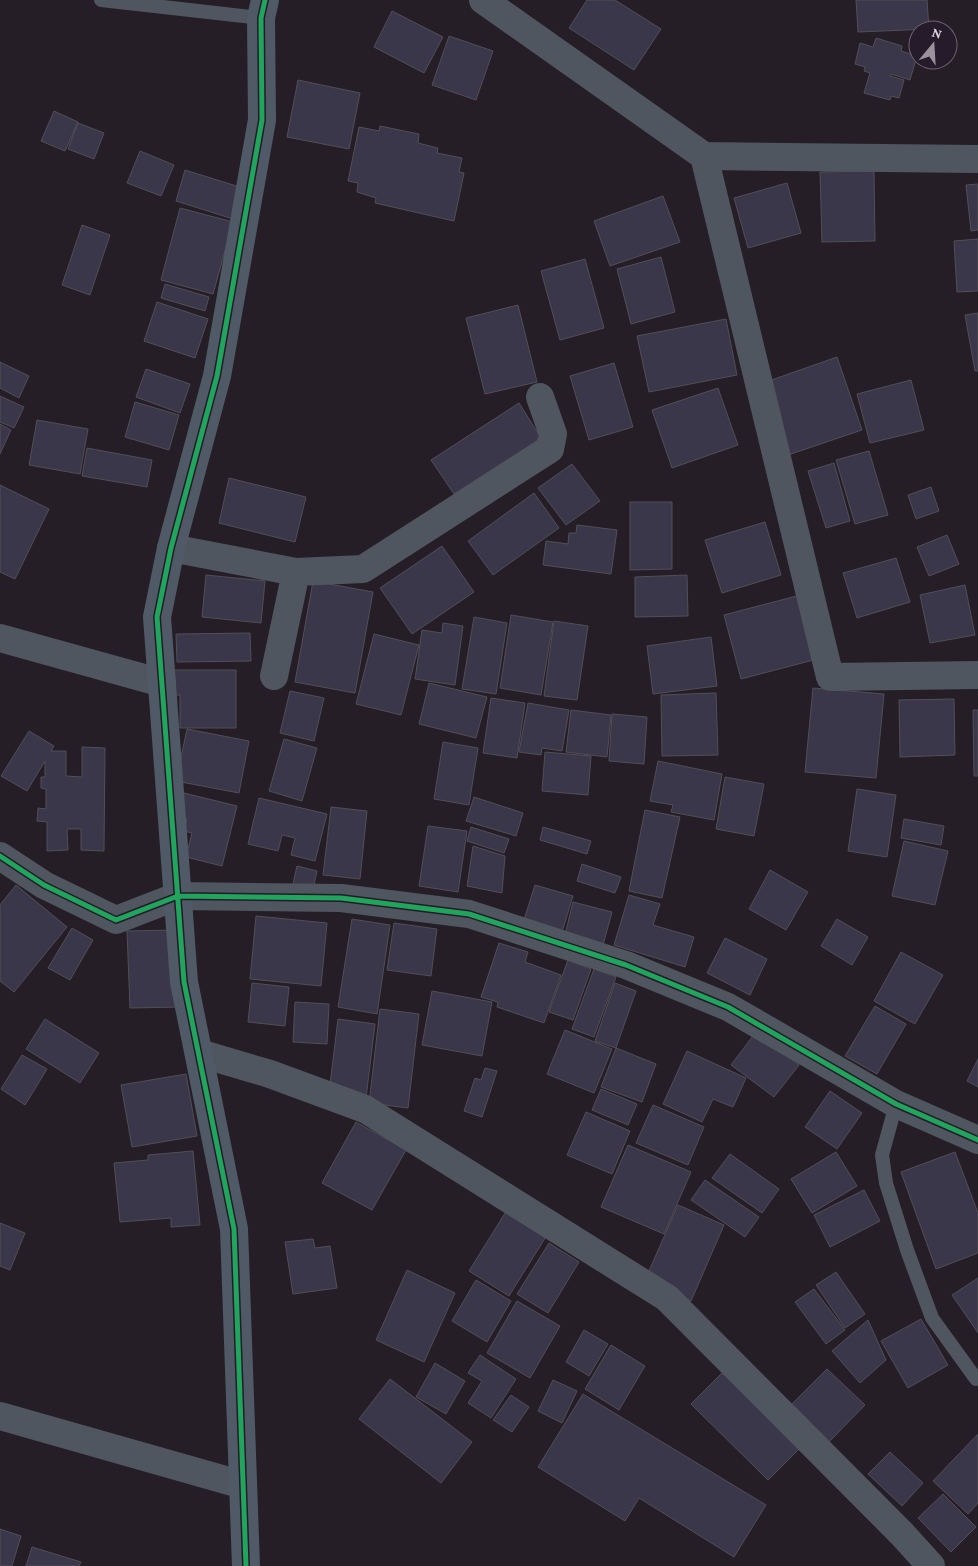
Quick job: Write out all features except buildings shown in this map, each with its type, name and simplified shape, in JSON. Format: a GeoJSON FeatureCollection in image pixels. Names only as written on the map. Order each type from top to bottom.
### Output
{"type":"FeatureCollection","features":[{"type":"Feature","properties":{"kind":"street"},"geometry":{"type":"LineString","coordinates":[[483,0],[704,156],[978,160]]}},
{"type":"Feature","properties":{"kind":"street"},"geometry":{"type":"LineString","coordinates":[[246,1566],[234,1230],[184,982],[157,617],[171,548],[217,376],[262,120],[263,9]]}},
{"type":"Feature","properties":{"kind":"street"},"geometry":{"type":"LineString","coordinates":[[704,156],[830,677],[978,675]]}},
{"type":"Feature","properties":{"kind":"street"},"geometry":{"type":"LineString","coordinates":[[171,548],[296,572],[363,569],[550,449],[553,434],[540,397]]}},
{"type":"Feature","properties":{"kind":"street"},"geometry":{"type":"LineString","coordinates":[[274,676],[296,572]]}},
{"type":"Feature","properties":{"kind":"street"},"geometry":{"type":"LineString","coordinates":[[0,638],[162,683]]}},
{"type":"Feature","properties":{"kind":"street"},"geometry":{"type":"LineString","coordinates":[[0,856],[44,885],[116,920],[178,896],[341,898],[469,914],[626,965],[728,1008],[896,1104],[978,1140]]}},
{"type":"Feature","properties":{"kind":"street"},"geometry":{"type":"LineString","coordinates":[[199,1053],[270,1074],[365,1109],[667,1298],[931,1566]]}},
{"type":"Feature","properties":{"kind":"street"},"geometry":{"type":"LineString","coordinates":[[0,1416],[243,1485]]}},
{"type":"Feature","properties":{"kind":"lane"},"geometry":{"type":"LineString","coordinates":[[101,0],[263,9]]}},
{"type":"Feature","properties":{"kind":"lane"},"geometry":{"type":"LineString","coordinates":[[896,1104],[882,1155],[886,1183],[907,1250],[932,1318],[976,1379]]}},
{"type":"Feature","properties":{"kind":"cycle path"},"geometry":{"type":"LineString","coordinates":[[246,1566],[234,1229],[184,982],[157,617],[171,548],[217,376],[262,120],[261,18],[265,0]]}},
{"type":"Feature","properties":{"kind":"cycle path"},"geometry":{"type":"LineString","coordinates":[[0,856],[44,885],[116,920],[178,896],[341,898],[469,914],[626,965],[728,1007],[896,1104],[978,1140]]}}]}
